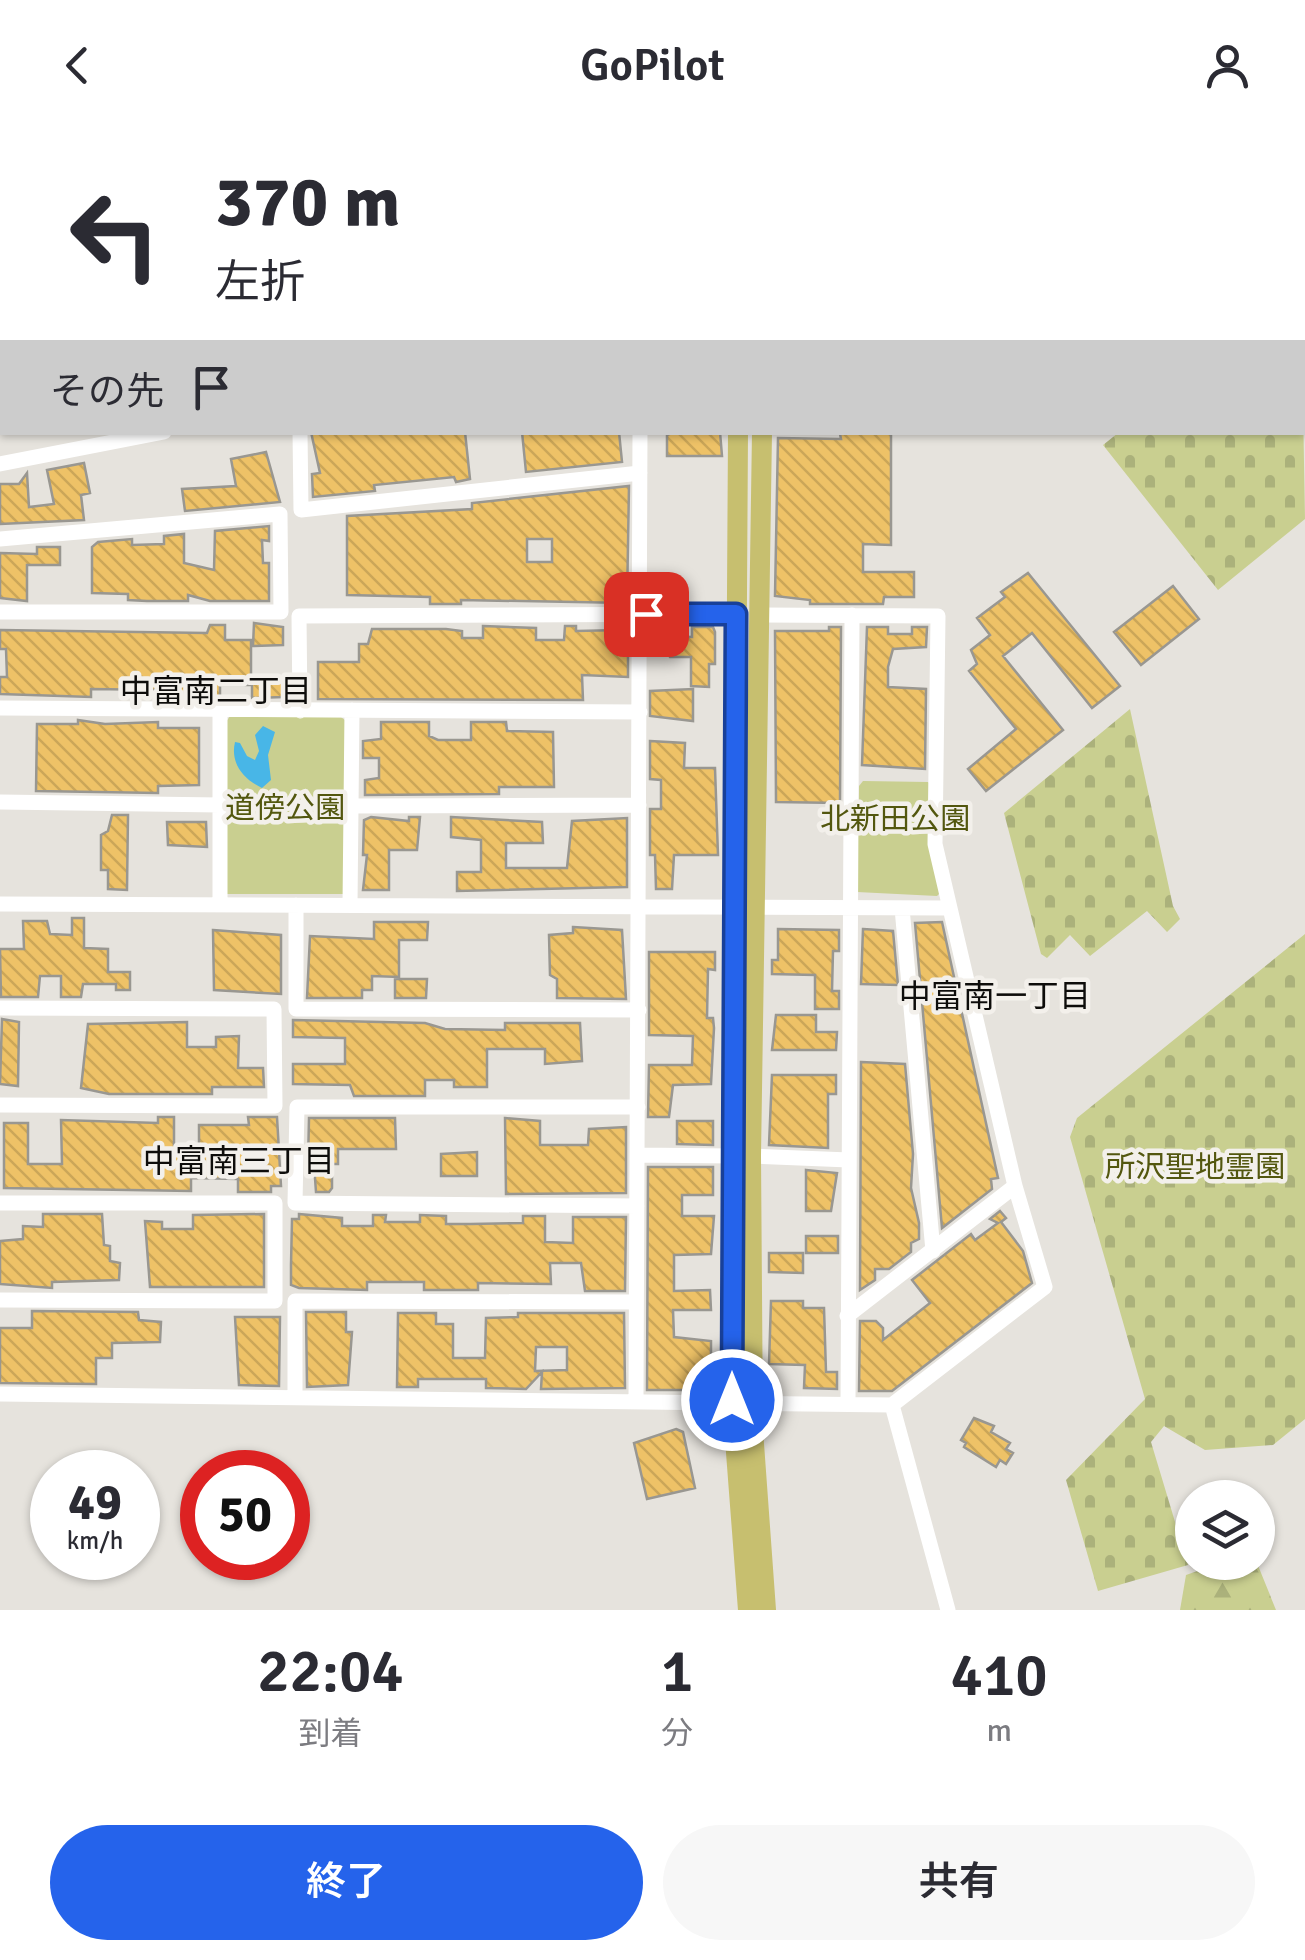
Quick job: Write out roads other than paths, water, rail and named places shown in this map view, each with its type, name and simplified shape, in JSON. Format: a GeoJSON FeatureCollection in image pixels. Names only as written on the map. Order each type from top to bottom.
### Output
{"type":"FeatureCollection","features":[{"type":"Feature","properties":{"kind":"main road"},"geometry":{"type":"LineString","coordinates":[[738,435],[736,614],[746,908]]}},
{"type":"Feature","properties":{"kind":"main road"},"geometry":{"type":"LineString","coordinates":[[748,1610],[741,1156],[746,908],[760,614],[762,435]]}},
{"type":"Feature","properties":{"kind":"main road"},"geometry":{"type":"LineString","coordinates":[[743,1400],[766,1610]]}},
{"type":"Feature","properties":{"kind":"street"},"geometry":{"type":"LineString","coordinates":[[0,464],[149,435]]}},
{"type":"Feature","properties":{"kind":"street"},"geometry":{"type":"LineString","coordinates":[[300,435],[301,510],[640,474]]}},
{"type":"Feature","properties":{"kind":"street"},"geometry":{"type":"LineString","coordinates":[[636,1399],[640,435]]}},
{"type":"Feature","properties":{"kind":"street"},"geometry":{"type":"LineString","coordinates":[[0,539],[280,514],[281,612],[0,612]]}},
{"type":"Feature","properties":{"kind":"street"},"geometry":{"type":"LineString","coordinates":[[300,711],[300,616],[736,614]]}},
{"type":"Feature","properties":{"kind":"street"},"geometry":{"type":"LineString","coordinates":[[0,1394],[743,1400],[892,1405],[1045,1286],[1015,1186],[934,844],[938,616],[760,614]]}},
{"type":"Feature","properties":{"kind":"street"},"geometry":{"type":"LineString","coordinates":[[848,1403],[852,616]]}},
{"type":"Feature","properties":{"kind":"street"},"geometry":{"type":"LineString","coordinates":[[0,708],[640,712]]}},
{"type":"Feature","properties":{"kind":"street"},"geometry":{"type":"LineString","coordinates":[[350,905],[352,710]]}},
{"type":"Feature","properties":{"kind":"street"},"geometry":{"type":"LineString","coordinates":[[220,711],[220,905]]}},
{"type":"Feature","properties":{"kind":"street"},"geometry":{"type":"LineString","coordinates":[[0,802],[220,805]]}},
{"type":"Feature","properties":{"kind":"street"},"geometry":{"type":"LineString","coordinates":[[351,806],[640,805]]}},
{"type":"Feature","properties":{"kind":"street"},"geometry":{"type":"LineString","coordinates":[[0,904],[950,908]]}},
{"type":"Feature","properties":{"kind":"street"},"geometry":{"type":"LineString","coordinates":[[296,905],[296,1009],[638,1010]]}},
{"type":"Feature","properties":{"kind":"street"},"geometry":{"type":"LineString","coordinates":[[902,908],[933,1251]]}},
{"type":"Feature","properties":{"kind":"street"},"geometry":{"type":"LineString","coordinates":[[0,1008],[274,1009],[275,1106],[0,1105]]}},
{"type":"Feature","properties":{"kind":"street"},"geometry":{"type":"LineString","coordinates":[[637,1206],[295,1203],[296,1107],[638,1107]]}},
{"type":"Feature","properties":{"kind":"street"},"geometry":{"type":"LineString","coordinates":[[638,1155],[849,1160]]}},
{"type":"Feature","properties":{"kind":"street"},"geometry":{"type":"LineString","coordinates":[[848,1316],[1015,1186]]}},
{"type":"Feature","properties":{"kind":"street"},"geometry":{"type":"LineString","coordinates":[[0,1203],[275,1203],[275,1301],[0,1300]]}},
{"type":"Feature","properties":{"kind":"street"},"geometry":{"type":"LineString","coordinates":[[295,1397],[295,1301],[636,1302]]}},
{"type":"Feature","properties":{"kind":"street"},"geometry":{"type":"LineString","coordinates":[[892,1405],[948,1610]]}},
{"type":"Feature","properties":{"kind":"water"},"geometry":{"type":"Polygon","coordinates":[[[263,726],[275,732],[268,755],[271,780],[262,788],[240,770],[234,750],[235,742],[240,743],[247,756],[255,760],[259,751],[255,735],[263,726]]]}},
{"type":"Feature","properties":{"kind":"district","name":"中富南二丁目"},"geometry":{"type":"Point","coordinates":[216,691]}},
{"type":"Feature","properties":{"kind":"district","name":"中富南一丁目"},"geometry":{"type":"Point","coordinates":[995,996]}},
{"type":"Feature","properties":{"kind":"district","name":"中富南三丁目"},"geometry":{"type":"Point","coordinates":[239,1161]}},
{"type":"Feature","properties":{"kind":"park label","name":"道傍公園"},"geometry":{"type":"Point","coordinates":[285,808]}},
{"type":"Feature","properties":{"kind":"park label","name":"北新田公園"},"geometry":{"type":"Point","coordinates":[895,819]}},
{"type":"Feature","properties":{"kind":"park label","name":"所沢聖地霊園"},"geometry":{"type":"Point","coordinates":[1195,1167]}}]}
